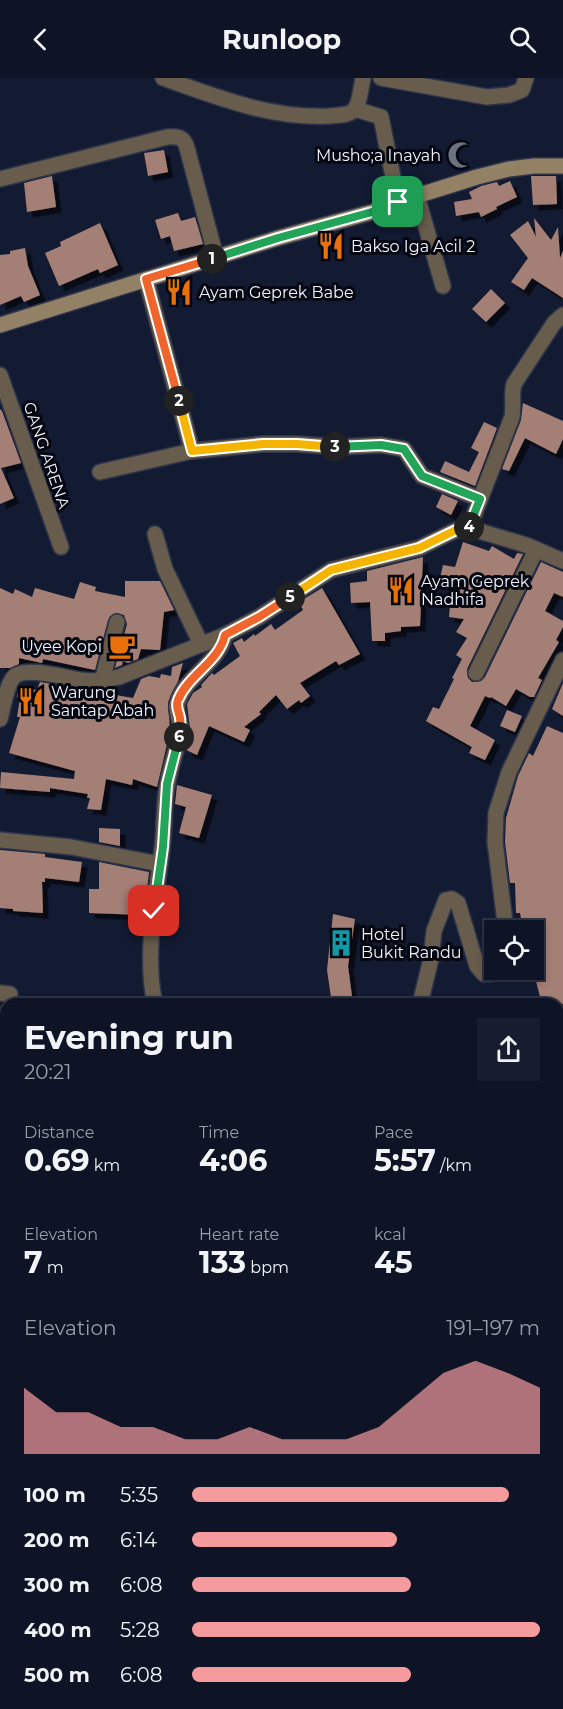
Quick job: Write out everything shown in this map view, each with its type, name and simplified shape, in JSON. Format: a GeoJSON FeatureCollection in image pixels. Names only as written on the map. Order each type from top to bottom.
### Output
{"type":"FeatureCollection","features":[{"type":"Feature","properties":{"kind":"street"},"geometry":{"type":"LineString","coordinates":[[163,78],[245,106],[288,115],[350,113],[355,109],[363,78]]}},
{"type":"Feature","properties":{"kind":"street"},"geometry":{"type":"LineString","coordinates":[[381,78],[479,96],[497,97],[522,90],[526,78]]}},
{"type":"Feature","properties":{"kind":"street"},"geometry":{"type":"LineString","coordinates":[[355,109],[381,117],[398,202]]}},
{"type":"Feature","properties":{"kind":"street"},"geometry":{"type":"LineString","coordinates":[[0,179],[167,137],[179,137],[187,148],[216,257]]}},
{"type":"Feature","properties":{"kind":"street"},"geometry":{"type":"LineString","coordinates":[[0,325],[509,169],[563,166]]}},
{"type":"Feature","properties":{"kind":"street"},"geometry":{"type":"LineString","coordinates":[[417,196],[443,286]]}},
{"type":"Feature","properties":{"kind":"street"},"geometry":{"type":"LineString","coordinates":[[146,279],[192,451]]}},
{"type":"Feature","properties":{"kind":"street"},"geometry":{"type":"LineString","coordinates":[[469,528],[512,417],[514,384],[554,323],[563,315]]}},
{"type":"Feature","properties":{"kind":"street","name":"GANG ARENA"},"geometry":{"type":"LineString","coordinates":[[0,375],[61,547]]}},
{"type":"Feature","properties":{"kind":"street"},"geometry":{"type":"LineString","coordinates":[[100,472],[192,451],[263,444],[339,447],[381,445],[404,449],[422,476],[480,499]]}},
{"type":"Feature","properties":{"kind":"street"},"geometry":{"type":"LineString","coordinates":[[0,719],[7,690],[7,676],[35,673],[82,680],[102,681],[119,678],[225,635],[259,617],[331,570],[419,548],[456,530],[469,528],[563,561]]}},
{"type":"Feature","properties":{"kind":"street"},"geometry":{"type":"LineString","coordinates":[[154,534],[165,569],[201,644]]}},
{"type":"Feature","properties":{"kind":"street"},"geometry":{"type":"LineString","coordinates":[[476,673],[536,550]]}},
{"type":"Feature","properties":{"kind":"street"},"geometry":{"type":"LineString","coordinates":[[102,681],[117,622]]}},
{"type":"Feature","properties":{"kind":"street"},"geometry":{"type":"LineString","coordinates":[[154,998],[151,986],[154,911],[167,784],[180,730],[181,720],[177,702],[188,684],[222,647],[225,635]]}},
{"type":"Feature","properties":{"kind":"street"},"geometry":{"type":"LineString","coordinates":[[505,920],[495,842],[496,813],[509,772],[563,660]]}},
{"type":"Feature","properties":{"kind":"street"},"geometry":{"type":"LineString","coordinates":[[0,840],[71,847],[160,864]]}},
{"type":"Feature","properties":{"kind":"street"},"geometry":{"type":"LineString","coordinates":[[421,998],[435,931],[446,900],[452,899],[458,903],[477,966],[484,974]]}},
{"type":"Feature","properties":{"kind":"building"},"geometry":{"type":"Polygon","coordinates":[[[164,150],[168,172],[148,176],[144,153],[164,150]]]}},
{"type":"Feature","properties":{"kind":"building"},"geometry":{"type":"Polygon","coordinates":[[[52,176],[56,207],[27,212],[24,183],[52,176]]]}},
{"type":"Feature","properties":{"kind":"building"},"geometry":{"type":"Polygon","coordinates":[[[531,176],[556,176],[557,204],[533,205],[531,176]]]}},
{"type":"Feature","properties":{"kind":"building"},"geometry":{"type":"Polygon","coordinates":[[[510,181],[517,197],[481,217],[479,212],[456,216],[454,202],[472,199],[469,192],[481,186],[497,182],[499,186],[510,181]]]}},
{"type":"Feature","properties":{"kind":"building"},"geometry":{"type":"Polygon","coordinates":[[[178,213],[181,221],[195,217],[203,244],[174,251],[170,236],[161,239],[155,220],[178,213]]]}},
{"type":"Feature","properties":{"kind":"building"},"geometry":{"type":"Polygon","coordinates":[[[534,218],[551,240],[558,227],[560,258],[563,251],[563,298],[532,278],[524,290],[511,282],[528,258],[510,235],[528,221],[536,237],[534,218]]]}},
{"type":"Feature","properties":{"kind":"building"},"geometry":{"type":"Polygon","coordinates":[[[100,223],[118,265],[100,273],[98,269],[59,286],[45,253],[61,246],[60,242],[100,223]]]}},
{"type":"Feature","properties":{"kind":"building"},"geometry":{"type":"Polygon","coordinates":[[[25,248],[28,266],[40,295],[24,302],[21,296],[0,305],[0,255],[25,248]]]}},
{"type":"Feature","properties":{"kind":"building"},"geometry":{"type":"Polygon","coordinates":[[[491,289],[505,303],[486,322],[472,309],[491,289]]]}},
{"type":"Feature","properties":{"kind":"building"},"geometry":{"type":"Polygon","coordinates":[[[523,403],[563,421],[563,439],[556,454],[525,438],[509,471],[502,469],[521,420],[523,403]]]}},
{"type":"Feature","properties":{"kind":"building"},"geometry":{"type":"Polygon","coordinates":[[[0,409],[21,463],[1,468],[14,498],[0,504],[0,409]]]}},
{"type":"Feature","properties":{"kind":"building"},"geometry":{"type":"Polygon","coordinates":[[[484,422],[497,428],[475,486],[440,472],[445,461],[469,472],[479,452],[471,448],[484,422]]]}},
{"type":"Feature","properties":{"kind":"building"},"geometry":{"type":"Polygon","coordinates":[[[442,494],[458,501],[451,515],[436,507],[442,494]]]}},
{"type":"Feature","properties":{"kind":"building"},"geometry":{"type":"Polygon","coordinates":[[[463,542],[489,551],[492,546],[514,559],[517,553],[523,554],[467,669],[468,678],[472,682],[481,681],[485,677],[541,562],[563,572],[563,597],[554,593],[545,611],[563,621],[563,627],[556,640],[559,642],[538,678],[542,680],[534,697],[516,689],[506,706],[485,696],[470,726],[495,740],[485,760],[469,753],[472,747],[426,721],[433,707],[439,709],[454,679],[452,678],[462,659],[456,655],[467,638],[456,632],[464,619],[449,617],[452,582],[440,578],[443,565],[455,567],[463,542]]]}},
{"type":"Feature","properties":{"kind":"building"},"geometry":{"type":"Polygon","coordinates":[[[423,557],[420,626],[401,627],[401,631],[385,633],[385,641],[372,641],[370,602],[351,603],[350,583],[367,581],[367,571],[423,557]]]}},
{"type":"Feature","properties":{"kind":"building"},"geometry":{"type":"Polygon","coordinates":[[[125,581],[160,581],[174,610],[164,612],[160,650],[141,649],[138,659],[128,663],[123,661],[122,665],[115,668],[127,624],[124,615],[115,613],[108,620],[95,670],[43,659],[42,663],[19,658],[19,664],[10,668],[0,668],[0,588],[13,594],[15,589],[32,597],[35,588],[74,599],[80,582],[96,587],[95,591],[125,597],[125,581]]]}},
{"type":"Feature","properties":{"kind":"building"},"geometry":{"type":"Polygon","coordinates":[[[322,588],[360,654],[339,665],[336,661],[300,683],[310,696],[301,703],[299,700],[287,709],[276,695],[259,712],[261,714],[244,727],[250,730],[244,742],[209,726],[197,755],[186,750],[190,729],[187,704],[193,693],[202,687],[201,685],[212,673],[214,675],[240,656],[233,643],[242,638],[244,642],[271,624],[275,630],[303,610],[299,602],[322,588]]]}},
{"type":"Feature","properties":{"kind":"building"},"geometry":{"type":"Polygon","coordinates":[[[183,663],[168,702],[170,731],[157,787],[133,779],[132,785],[106,779],[101,810],[87,809],[90,798],[87,798],[88,794],[50,788],[50,792],[0,788],[1,772],[74,779],[75,771],[9,753],[20,717],[17,717],[19,687],[37,690],[40,682],[133,698],[141,679],[149,676],[160,678],[161,674],[171,676],[172,667],[183,663]]]}},
{"type":"Feature","properties":{"kind":"building"},"geometry":{"type":"Polygon","coordinates":[[[563,683],[563,716],[552,709],[563,683]]]}},
{"type":"Feature","properties":{"kind":"building"},"geometry":{"type":"Polygon","coordinates":[[[507,710],[522,716],[515,732],[500,726],[507,710]]]}},
{"type":"Feature","properties":{"kind":"building"},"geometry":{"type":"Polygon","coordinates":[[[547,726],[563,733],[563,998],[540,998],[536,980],[544,980],[544,920],[521,920],[520,913],[516,913],[515,883],[510,883],[505,842],[506,818],[518,776],[529,753],[533,756],[547,726]]]}},
{"type":"Feature","properties":{"kind":"building"},"geometry":{"type":"Polygon","coordinates":[[[177,785],[212,795],[199,838],[179,833],[186,807],[175,804],[177,785]]]}},
{"type":"Feature","properties":{"kind":"building"},"geometry":{"type":"Polygon","coordinates":[[[99,828],[120,829],[120,846],[99,842],[99,828]]]}},
{"type":"Feature","properties":{"kind":"building"},"geometry":{"type":"Polygon","coordinates":[[[0,850],[45,854],[45,857],[82,862],[79,882],[45,878],[45,882],[42,882],[43,913],[0,908],[0,850]]]}},
{"type":"Feature","properties":{"kind":"building"},"geometry":{"type":"Polygon","coordinates":[[[99,862],[149,872],[144,915],[89,913],[89,889],[99,889],[99,862]]]}},
{"type":"Feature","properties":{"kind":"building","name":"Hotel Bukit Randu"},"geometry":{"type":"Polygon","coordinates":[[[333,914],[355,919],[348,966],[352,998],[331,998],[327,970],[333,914]]]}},
{"type":"Feature","properties":{"kind":"place","name":"Musho;a Inayah"},"geometry":{"type":"Point","coordinates":[461,155]}},
{"type":"Feature","properties":{"kind":"place","name":"Bakso Iga Acil 2"},"geometry":{"type":"Point","coordinates":[331,246]}},
{"type":"Feature","properties":{"kind":"place","name":"Ayam Geprek Babe"},"geometry":{"type":"Point","coordinates":[179,292]}},
{"type":"Feature","properties":{"kind":"place","name":"Ayam Geprek Nadhifa"},"geometry":{"type":"Point","coordinates":[401,590]}},
{"type":"Feature","properties":{"kind":"place","name":"Uyee Kopi"},"geometry":{"type":"Point","coordinates":[122,646]}},
{"type":"Feature","properties":{"kind":"place","name":"Warung Santap Abah"},"geometry":{"type":"Point","coordinates":[31,701]}},
{"type":"Feature","properties":{"kind":"place","name":"Hotel Bukit Randu"},"geometry":{"type":"Point","coordinates":[341,943]}},
{"type":"Feature","properties":{"kind":"route"},"geometry":{"type":"LineString","coordinates":[[154,911],[163,847],[167,784],[180,730],[181,720],[177,702],[188,684],[222,647],[225,635],[259,617],[331,570],[419,548],[456,530],[469,528],[480,499],[422,476],[404,449],[381,445],[339,447],[263,444],[192,451],[146,279],[372,212],[398,202]]}}]}
